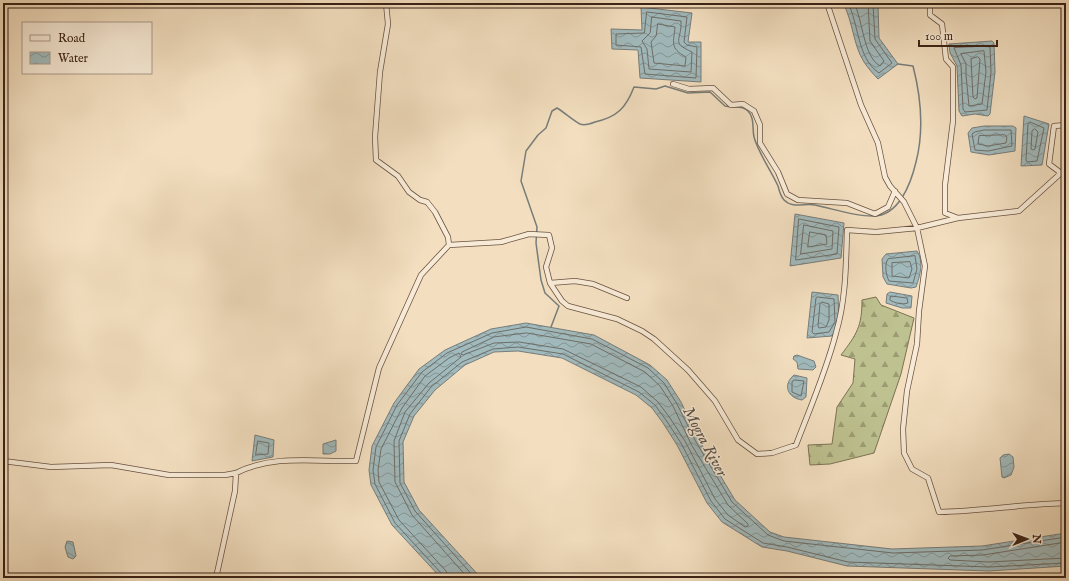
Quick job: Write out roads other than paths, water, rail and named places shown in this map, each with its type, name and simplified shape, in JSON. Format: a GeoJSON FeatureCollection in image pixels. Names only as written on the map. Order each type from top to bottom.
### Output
{"type":"FeatureCollection","features":[{"type":"Feature","properties":{"kind":"street"},"geometry":{"type":"LineString","coordinates":[[386,3],[388,24],[380,72],[375,137],[376,160],[398,176],[410,192],[420,200],[427,202],[435,212],[448,237],[449,244]]}},
{"type":"Feature","properties":{"kind":"street"},"geometry":{"type":"LineString","coordinates":[[827,3],[861,105],[878,143],[885,177],[890,186],[904,202],[917,228],[925,266],[919,311],[917,344],[907,391],[903,429],[904,453],[912,469],[928,478],[939,512],[1011,508],[1034,504],[1066,503]]}},
{"type":"Feature","properties":{"kind":"street"},"geometry":{"type":"LineString","coordinates":[[930,3],[930,15],[942,24],[946,59],[953,67],[953,121],[945,185],[945,213],[958,218]]}},
{"type":"Feature","properties":{"kind":"street"},"geometry":{"type":"LineString","coordinates":[[673,84],[689,89],[714,88],[731,105],[743,104],[754,111],[760,125],[760,143],[778,172],[787,194],[798,200],[847,202],[875,214],[888,207],[895,190]]}},
{"type":"Feature","properties":{"kind":"street"},"geometry":{"type":"LineString","coordinates":[[3,462],[51,467],[111,466],[169,475],[225,475],[236,473],[246,467],[278,460],[356,462],[379,368],[421,276],[449,244],[501,242],[529,234],[549,235],[552,248],[546,267],[550,283],[562,302],[568,306],[617,319],[642,331],[654,339],[688,370],[715,401],[738,440],[757,454],[772,453],[796,445],[820,384],[837,333],[841,311],[847,230],[876,232],[917,228],[958,218],[1019,211],[1063,174],[1049,164],[1054,126],[1066,124]]}},
{"type":"Feature","properties":{"kind":"street"},"geometry":{"type":"LineString","coordinates":[[550,283],[575,281],[593,284],[627,298]]}},
{"type":"Feature","properties":{"kind":"street"},"geometry":{"type":"LineString","coordinates":[[216,578],[235,491],[236,473]]}},
{"type":"Feature","properties":{"kind":"water"},"geometry":{"type":"Polygon","coordinates":[[[843,3],[878,3],[879,38],[898,64],[878,79],[860,55],[849,17],[843,3]]]}},
{"type":"Feature","properties":{"kind":"water"},"geometry":{"type":"Polygon","coordinates":[[[641,7],[692,13],[688,42],[701,42],[701,82],[640,78],[638,50],[612,49],[611,29],[642,30],[641,7]]]}},
{"type":"Feature","properties":{"kind":"water"},"geometry":{"type":"Polygon","coordinates":[[[992,41],[994,43],[995,72],[990,114],[988,116],[975,114],[962,116],[959,111],[957,66],[950,53],[949,44],[992,41]]]}},
{"type":"Feature","properties":{"kind":"water"},"geometry":{"type":"Polygon","coordinates":[[[1024,116],[1049,124],[1042,165],[1021,166],[1024,116]]]}},
{"type":"Feature","properties":{"kind":"water"},"geometry":{"type":"Polygon","coordinates":[[[984,126],[1013,126],[1016,128],[1015,151],[989,155],[971,152],[968,133],[972,128],[984,126]]]}},
{"type":"Feature","properties":{"kind":"water"},"geometry":{"type":"Polygon","coordinates":[[[795,214],[844,223],[841,258],[790,266],[795,214]]]}},
{"type":"Feature","properties":{"kind":"water"},"geometry":{"type":"Polygon","coordinates":[[[917,251],[921,264],[916,287],[911,288],[887,284],[883,277],[882,259],[886,254],[917,251]]]}},
{"type":"Feature","properties":{"kind":"water"},"geometry":{"type":"Polygon","coordinates":[[[812,292],[838,295],[839,323],[832,336],[807,338],[812,292]]]}},
{"type":"Feature","properties":{"kind":"water"},"geometry":{"type":"Polygon","coordinates":[[[890,292],[912,296],[911,308],[902,308],[886,303],[887,294],[890,292]]]}},
{"type":"Feature","properties":{"kind":"water"},"geometry":{"type":"Polygon","coordinates":[[[526,323],[594,335],[650,365],[667,380],[681,402],[699,440],[735,500],[770,532],[784,537],[892,549],[982,546],[1066,533],[1066,566],[989,571],[847,566],[787,551],[762,547],[722,522],[707,503],[677,445],[663,423],[652,408],[636,395],[562,358],[518,351],[494,352],[465,365],[435,390],[414,416],[403,442],[404,482],[419,510],[481,578],[441,578],[392,525],[371,485],[369,470],[372,446],[394,403],[419,369],[445,350],[491,329],[526,323]]]}},
{"type":"Feature","properties":{"kind":"water"},"geometry":{"type":"Polygon","coordinates":[[[797,355],[814,361],[816,367],[813,370],[798,369],[797,362],[793,359],[794,356],[797,355]]]}},
{"type":"Feature","properties":{"kind":"water"},"geometry":{"type":"Polygon","coordinates":[[[794,375],[807,378],[806,397],[802,400],[793,397],[788,390],[788,383],[794,375]]]}},
{"type":"Feature","properties":{"kind":"water"},"geometry":{"type":"Polygon","coordinates":[[[255,435],[274,440],[273,457],[252,461],[255,435]]]}},
{"type":"Feature","properties":{"kind":"water"},"geometry":{"type":"Polygon","coordinates":[[[336,440],[336,451],[330,454],[323,454],[323,444],[336,440]]]}},
{"type":"Feature","properties":{"kind":"water"},"geometry":{"type":"Polygon","coordinates":[[[1009,454],[1013,457],[1014,467],[1011,475],[1004,478],[1002,477],[1000,458],[1003,455],[1009,454]]]}},
{"type":"Feature","properties":{"kind":"water"},"geometry":{"type":"Polygon","coordinates":[[[67,541],[73,542],[76,556],[73,559],[68,557],[65,547],[67,541]]]}},
{"type":"Feature","properties":{"kind":"waterway"},"geometry":{"type":"LineString","coordinates":[[551,327],[559,306],[545,293],[541,280],[536,243],[537,227],[521,181],[526,151],[538,135],[546,128],[552,111],[557,108],[578,123],[586,125],[603,120],[615,114],[628,101],[634,87],[656,89],[665,86],[688,93],[710,92],[725,106],[740,107],[748,111],[752,117],[753,134],[756,143],[782,197],[787,203],[795,205],[815,205],[858,215],[881,215],[890,211],[907,189],[916,162],[920,138],[920,102],[913,66],[898,64]]}},
{"type":"Feature","properties":{"kind":"water label","name":"Mogra River"},"geometry":{"type":"Point","coordinates":[706,441]}}]}
